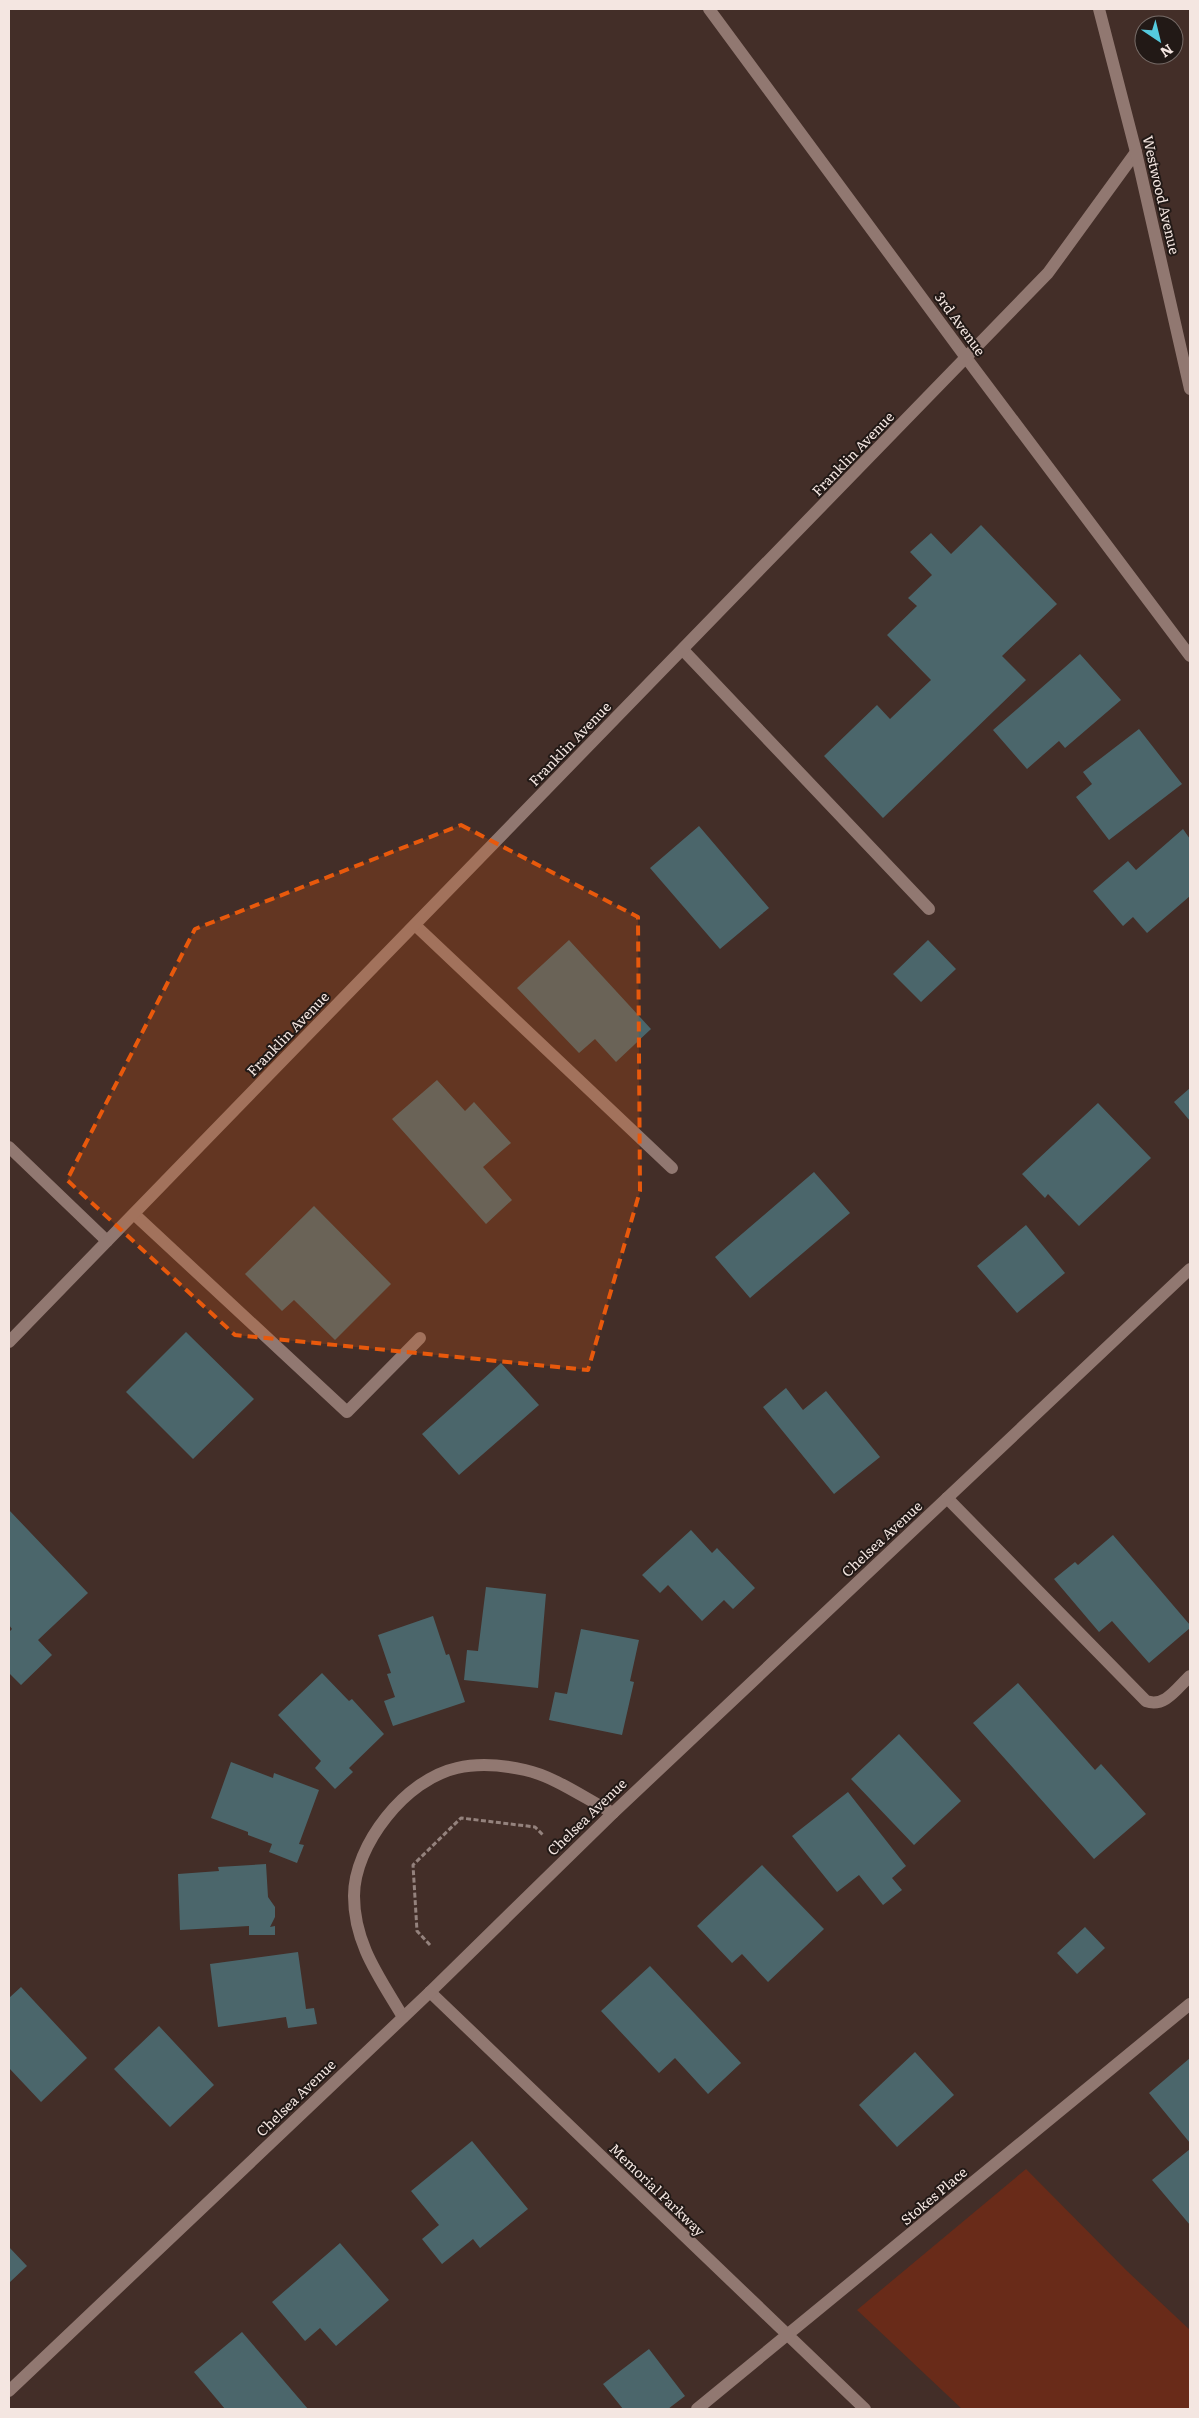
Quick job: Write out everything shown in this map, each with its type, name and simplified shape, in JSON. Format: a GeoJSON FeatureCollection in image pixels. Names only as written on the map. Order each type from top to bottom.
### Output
{"type":"FeatureCollection","features":[{"type":"Feature","properties":{"kind":"street","name":"3rd Avenue"},"geometry":{"type":"LineString","coordinates":[[709,9],[967,359],[1190,656]]}},
{"type":"Feature","properties":{"kind":"street","name":"Westwood Avenue"},"geometry":{"type":"LineString","coordinates":[[1099,9],[1136,152],[1190,388]]}},
{"type":"Feature","properties":{"kind":"street","name":"Franklin Avenue"},"geometry":{"type":"LineString","coordinates":[[9,1342],[967,359],[1048,273],[1136,152]]}},
{"type":"Feature","properties":{"kind":"street"},"geometry":{"type":"LineString","coordinates":[[683,650],[929,909]]}},
{"type":"Feature","properties":{"kind":"street"},"geometry":{"type":"LineString","coordinates":[[415,925],[672,1168]]}},
{"type":"Feature","properties":{"kind":"street"},"geometry":{"type":"LineString","coordinates":[[9,1147],[107,1241]]}},
{"type":"Feature","properties":{"kind":"street"},"geometry":{"type":"LineString","coordinates":[[134,1214],[347,1412],[420,1338]]}},
{"type":"Feature","properties":{"kind":"street","name":"Chelsea Avenue"},"geometry":{"type":"LineString","coordinates":[[9,2391],[430,1992],[613,1813],[1190,1269]]}},
{"type":"Feature","properties":{"kind":"street"},"geometry":{"type":"LineString","coordinates":[[947,1498],[1146,1701],[1155,1704],[1162,1702],[1190,1676]]}},
{"type":"Feature","properties":{"kind":"street"},"geometry":{"type":"LineString","coordinates":[[403,2017],[364,1952],[357,1925],[354,1896],[356,1875],[362,1856],[370,1840],[395,1809],[421,1785],[436,1776],[455,1768],[475,1765],[513,1767],[539,1774],[613,1813]]}},
{"type":"Feature","properties":{"kind":"street","name":"Memorial Parkway"},"geometry":{"type":"LineString","coordinates":[[430,1992],[865,2409]]}},
{"type":"Feature","properties":{"kind":"street","name":"Stokes Place"},"geometry":{"type":"LineString","coordinates":[[696,2409],[788,2336],[1190,2004]]}},
{"type":"Feature","properties":{"kind":"path"},"geometry":{"type":"LineString","coordinates":[[430,1945],[417,1931],[413,1865],[461,1818],[535,1827],[544,1836]]}},
{"type":"Feature","properties":{"kind":"highlighted area"},"geometry":{"type":"Polygon","coordinates":[[[461,825],[638,917],[640,1191],[588,1370],[235,1335],[67,1180],[195,929],[461,825]]]}},
{"type":"Feature","properties":{"kind":"shaded area"},"geometry":{"type":"Polygon","coordinates":[[[1026,2169],[1127,2271],[1190,2330],[1190,2409],[962,2409],[857,2310],[1026,2169]]]}},
{"type":"Feature","properties":{"kind":"building"},"geometry":{"type":"Polygon","coordinates":[[[981,525],[1057,604],[1002,656],[1026,680],[883,818],[824,756],[877,705],[890,719],[931,680],[887,635],[917,606],[908,598],[932,575],[910,552],[931,533],[951,554],[981,525]]]}},
{"type":"Feature","properties":{"kind":"building"},"geometry":{"type":"Polygon","coordinates":[[[1080,654],[1121,700],[1065,748],[1059,741],[1027,769],[993,730],[1080,654]]]}},
{"type":"Feature","properties":{"kind":"building"},"geometry":{"type":"Polygon","coordinates":[[[1139,729],[1182,784],[1109,840],[1076,797],[1092,784],[1083,772],[1139,729]]]}},
{"type":"Feature","properties":{"kind":"building"},"geometry":{"type":"Polygon","coordinates":[[[699,826],[769,908],[720,949],[650,868],[699,826]]]}},
{"type":"Feature","properties":{"kind":"building"},"geometry":{"type":"Polygon","coordinates":[[[1183,829],[1190,839],[1190,896],[1147,933],[1133,917],[1123,926],[1093,891],[1128,861],[1136,870],[1183,829]]]}},
{"type":"Feature","properties":{"kind":"building"},"geometry":{"type":"Polygon","coordinates":[[[569,940],[651,1029],[616,1062],[595,1039],[579,1053],[517,988],[569,940]]]}},
{"type":"Feature","properties":{"kind":"building"},"geometry":{"type":"Polygon","coordinates":[[[928,940],[956,969],[921,1002],[893,974],[928,940]]]}},
{"type":"Feature","properties":{"kind":"building"},"geometry":{"type":"Polygon","coordinates":[[[437,1080],[465,1111],[474,1102],[511,1143],[483,1167],[512,1200],[486,1224],[392,1119],[437,1080]]]}},
{"type":"Feature","properties":{"kind":"building"},"geometry":{"type":"Polygon","coordinates":[[[1190,1088],[1190,1121],[1174,1102],[1190,1088]]]}},
{"type":"Feature","properties":{"kind":"building"},"geometry":{"type":"Polygon","coordinates":[[[1098,1103],[1151,1158],[1079,1226],[1048,1194],[1045,1198],[1022,1174],[1098,1103]]]}},
{"type":"Feature","properties":{"kind":"building"},"geometry":{"type":"Polygon","coordinates":[[[814,1172],[850,1213],[750,1298],[715,1257],[814,1172]]]}},
{"type":"Feature","properties":{"kind":"building"},"geometry":{"type":"Polygon","coordinates":[[[314,1206],[391,1284],[335,1340],[294,1300],[282,1311],[245,1274],[314,1206]]]}},
{"type":"Feature","properties":{"kind":"building"},"geometry":{"type":"Polygon","coordinates":[[[1026,1225],[1065,1273],[1017,1313],[977,1266],[1026,1225]]]}},
{"type":"Feature","properties":{"kind":"building"},"geometry":{"type":"Polygon","coordinates":[[[186,1332],[254,1399],[193,1459],[126,1392],[186,1332]]]}},
{"type":"Feature","properties":{"kind":"building"},"geometry":{"type":"Polygon","coordinates":[[[501,1363],[539,1405],[459,1475],[422,1434],[501,1363]]]}},
{"type":"Feature","properties":{"kind":"building"},"geometry":{"type":"Polygon","coordinates":[[[786,1388],[803,1410],[826,1391],[880,1457],[834,1494],[763,1407],[786,1388]]]}},
{"type":"Feature","properties":{"kind":"building"},"geometry":{"type":"Polygon","coordinates":[[[9,1510],[88,1593],[38,1640],[52,1655],[21,1685],[9,1673],[9,1632],[12,1629],[9,1625],[9,1510]]]}},
{"type":"Feature","properties":{"kind":"building"},"geometry":{"type":"Polygon","coordinates":[[[691,1530],[712,1553],[717,1548],[755,1588],[733,1609],[724,1600],[702,1621],[668,1585],[660,1593],[642,1575],[691,1530]]]}},
{"type":"Feature","properties":{"kind":"building"},"geometry":{"type":"Polygon","coordinates":[[[1113,1535],[1190,1625],[1190,1628],[1149,1663],[1112,1621],[1099,1632],[1054,1579],[1075,1562],[1078,1565],[1113,1535]]]}},
{"type":"Feature","properties":{"kind":"building"},"geometry":{"type":"Polygon","coordinates":[[[486,1587],[546,1594],[538,1688],[464,1680],[467,1650],[478,1651],[486,1587]]]}},
{"type":"Feature","properties":{"kind":"building"},"geometry":{"type":"Polygon","coordinates":[[[433,1616],[446,1655],[449,1654],[465,1702],[393,1726],[384,1701],[395,1697],[387,1674],[391,1673],[378,1635],[433,1616]]]}},
{"type":"Feature","properties":{"kind":"building"},"geometry":{"type":"Polygon","coordinates":[[[581,1629],[639,1640],[630,1681],[634,1682],[622,1735],[549,1720],[555,1692],[567,1694],[581,1629]]]}},
{"type":"Feature","properties":{"kind":"building"},"geometry":{"type":"Polygon","coordinates":[[[322,1673],[349,1701],[352,1699],[384,1734],[349,1768],[353,1772],[335,1789],[315,1768],[321,1761],[278,1715],[322,1673]]]}},
{"type":"Feature","properties":{"kind":"building"},"geometry":{"type":"Polygon","coordinates":[[[1018,1683],[1095,1770],[1101,1764],[1146,1814],[1094,1859],[973,1723],[1018,1683]]]}},
{"type":"Feature","properties":{"kind":"building"},"geometry":{"type":"Polygon","coordinates":[[[899,1734],[961,1801],[914,1845],[851,1779],[899,1734]]]}},
{"type":"Feature","properties":{"kind":"building"},"geometry":{"type":"Polygon","coordinates":[[[231,1762],[273,1778],[274,1773],[319,1790],[299,1844],[304,1845],[297,1863],[269,1852],[272,1844],[248,1835],[248,1832],[211,1818],[231,1762]]]}},
{"type":"Feature","properties":{"kind":"building"},"geometry":{"type":"Polygon","coordinates":[[[848,1792],[906,1866],[892,1878],[902,1890],[883,1905],[859,1875],[837,1892],[792,1836],[848,1792]]]}},
{"type":"Feature","properties":{"kind":"building"},"geometry":{"type":"Polygon","coordinates":[[[266,1864],[268,1897],[275,1907],[275,1917],[270,1927],[275,1926],[275,1935],[249,1935],[249,1926],[180,1930],[178,1874],[219,1871],[218,1867],[266,1864]]]}},
{"type":"Feature","properties":{"kind":"building"},"geometry":{"type":"Polygon","coordinates":[[[762,1865],[824,1929],[768,1982],[742,1954],[732,1963],[697,1926],[762,1865]]]}},
{"type":"Feature","properties":{"kind":"building"},"geometry":{"type":"Polygon","coordinates":[[[1085,1927],[1105,1948],[1077,1974],[1057,1953],[1085,1927]]]}},
{"type":"Feature","properties":{"kind":"building"},"geometry":{"type":"Polygon","coordinates":[[[298,1952],[306,2009],[314,2008],[317,2024],[288,2028],[286,2017],[218,2027],[210,1964],[298,1952]]]}},
{"type":"Feature","properties":{"kind":"building"},"geometry":{"type":"Polygon","coordinates":[[[650,1966],[741,2063],[708,2094],[675,2058],[659,2073],[601,2011],[650,1966]]]}},
{"type":"Feature","properties":{"kind":"building"},"geometry":{"type":"Polygon","coordinates":[[[21,1987],[87,2058],[41,2102],[9,2068],[9,1998],[21,1987]]]}},
{"type":"Feature","properties":{"kind":"building"},"geometry":{"type":"Polygon","coordinates":[[[159,2026],[214,2085],[170,2127],[114,2069],[159,2026]]]}},
{"type":"Feature","properties":{"kind":"building"},"geometry":{"type":"Polygon","coordinates":[[[915,2052],[954,2095],[897,2147],[859,2105],[915,2052]]]}},
{"type":"Feature","properties":{"kind":"building"},"geometry":{"type":"Polygon","coordinates":[[[1190,2058],[1190,2143],[1149,2093],[1190,2058]]]}},
{"type":"Feature","properties":{"kind":"building"},"geometry":{"type":"Polygon","coordinates":[[[472,2141],[528,2209],[480,2248],[473,2239],[442,2264],[422,2239],[439,2225],[411,2191],[472,2141]]]}},
{"type":"Feature","properties":{"kind":"building"},"geometry":{"type":"Polygon","coordinates":[[[1190,2149],[1190,2225],[1152,2180],[1190,2149]]]}},
{"type":"Feature","properties":{"kind":"building"},"geometry":{"type":"Polygon","coordinates":[[[340,2243],[389,2300],[336,2346],[320,2328],[305,2341],[272,2302],[340,2243]]]}},
{"type":"Feature","properties":{"kind":"building"},"geometry":{"type":"Polygon","coordinates":[[[9,2247],[27,2266],[9,2283],[9,2247]]]}},
{"type":"Feature","properties":{"kind":"building"},"geometry":{"type":"Polygon","coordinates":[[[242,2332],[308,2409],[225,2409],[194,2372],[242,2332]]]}},
{"type":"Feature","properties":{"kind":"building"},"geometry":{"type":"Polygon","coordinates":[[[649,2349],[685,2396],[668,2409],[623,2409],[603,2384],[649,2349]]]}}]}
